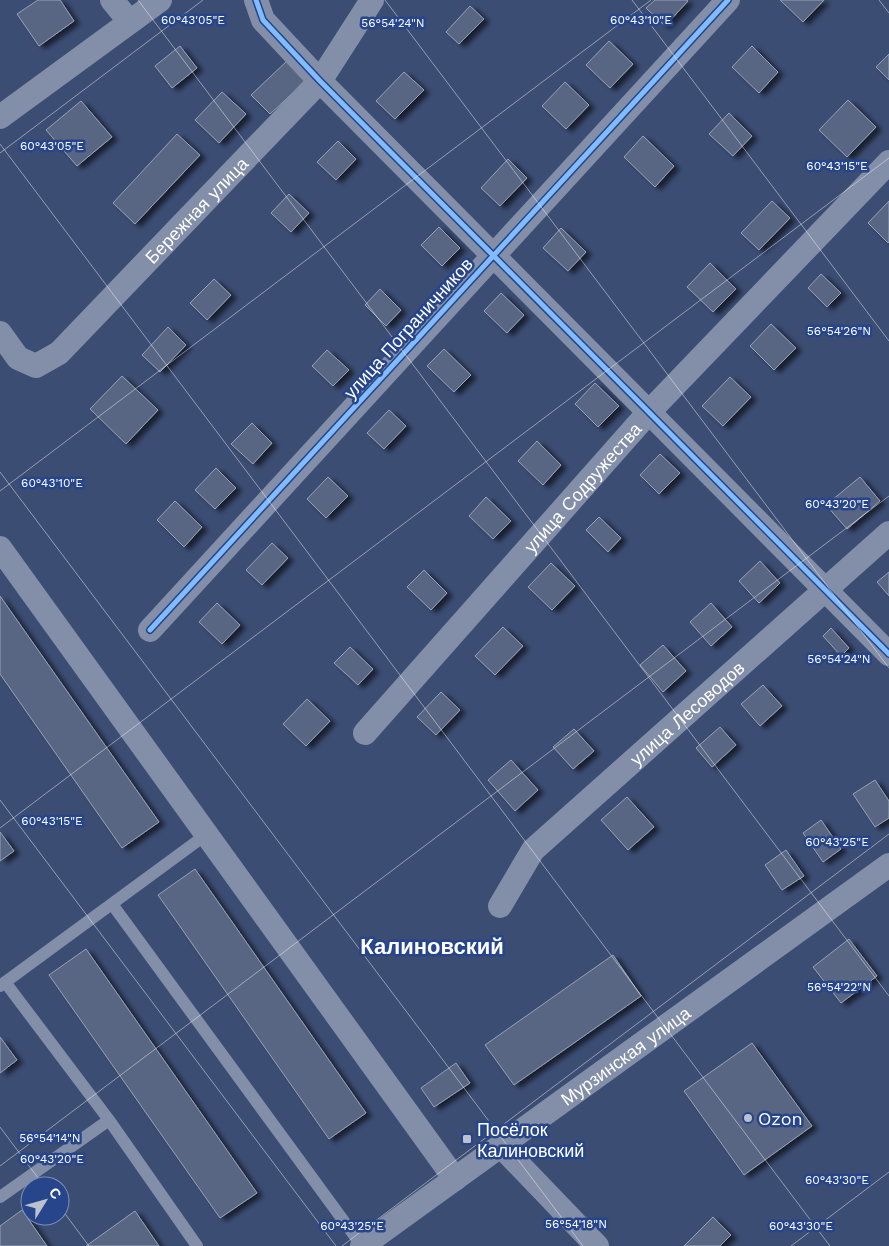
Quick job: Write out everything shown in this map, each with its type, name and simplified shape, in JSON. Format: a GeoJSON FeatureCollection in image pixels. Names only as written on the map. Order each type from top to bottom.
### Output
{"type":"FeatureCollection","features":[{"type":"Feature","properties":{"kind":"street"},"geometry":{"type":"LineString","coordinates":[[112,0],[129,21]]}},
{"type":"Feature","properties":{"kind":"street"},"geometry":{"type":"LineString","coordinates":[[0,117],[160,0]]}},
{"type":"Feature","properties":{"kind":"street"},"geometry":{"type":"LineString","coordinates":[[256,0],[263,20],[320,81],[889,654]]}},
{"type":"Feature","properties":{"kind":"street","name":"Бережная улица"},"geometry":{"type":"LineString","coordinates":[[0,333],[18,358],[36,366],[59,354],[320,81],[372,0]]}},
{"type":"Feature","properties":{"kind":"street","name":"улица Пограничников"},"geometry":{"type":"LineString","coordinates":[[150,630],[728,0]]}},
{"type":"Feature","properties":{"kind":"street","name":"улица Содружества"},"geometry":{"type":"LineString","coordinates":[[366,733],[649,412],[889,162]]}},
{"type":"Feature","properties":{"kind":"street","name":"улица Лесоводов"},"geometry":{"type":"LineString","coordinates":[[500,906],[533,850],[824,588],[889,532]]}},
{"type":"Feature","properties":{"kind":"street"},"geometry":{"type":"LineString","coordinates":[[0,548],[456,1179]]}},
{"type":"Feature","properties":{"kind":"street","name":"Мурзинская улица"},"geometry":{"type":"LineString","coordinates":[[362,1246],[889,865]]}},
{"type":"Feature","properties":{"kind":"street"},"geometry":{"type":"LineString","coordinates":[[501,1146],[598,1246]]}},
{"type":"Feature","properties":{"kind":"lane"},"geometry":{"type":"LineString","coordinates":[[197,1246],[109,1120],[2,984],[207,834]]}},
{"type":"Feature","properties":{"kind":"lane"},"geometry":{"type":"LineString","coordinates":[[112,904],[362,1246]]}},
{"type":"Feature","properties":{"kind":"lane"},"geometry":{"type":"LineString","coordinates":[[0,1197],[109,1120]]}},
{"type":"Feature","properties":{"kind":"building"},"geometry":{"type":"Polygon","coordinates":[[[38,0],[60,0],[74,21],[39,46],[17,14],[38,0]]]}},
{"type":"Feature","properties":{"kind":"building"},"geometry":{"type":"Polygon","coordinates":[[[655,0],[688,1],[665,26],[646,8],[655,0]]]}},
{"type":"Feature","properties":{"kind":"building"},"geometry":{"type":"Polygon","coordinates":[[[780,0],[824,0],[803,22],[780,0]]]}},
{"type":"Feature","properties":{"kind":"building"},"geometry":{"type":"Polygon","coordinates":[[[470,6],[484,19],[459,44],[446,32],[470,6]]]}},
{"type":"Feature","properties":{"kind":"building"},"geometry":{"type":"Polygon","coordinates":[[[609,41],[633,64],[610,88],[586,65],[609,41]]]}},
{"type":"Feature","properties":{"kind":"building"},"geometry":{"type":"Polygon","coordinates":[[[180,46],[197,68],[172,88],[155,66],[180,46]]]}},
{"type":"Feature","properties":{"kind":"building"},"geometry":{"type":"Polygon","coordinates":[[[752,46],[778,72],[759,93],[732,67],[752,46]]]}},
{"type":"Feature","properties":{"kind":"building"},"geometry":{"type":"Polygon","coordinates":[[[889,54],[889,80],[876,67],[889,54]]]}},
{"type":"Feature","properties":{"kind":"building"},"geometry":{"type":"Polygon","coordinates":[[[288,60],[307,80],[270,114],[251,95],[288,60]]]}},
{"type":"Feature","properties":{"kind":"building"},"geometry":{"type":"Polygon","coordinates":[[[404,72],[424,90],[395,119],[376,101],[404,72]]]}},
{"type":"Feature","properties":{"kind":"building"},"geometry":{"type":"Polygon","coordinates":[[[565,82],[589,105],[566,129],[542,106],[565,82]]]}},
{"type":"Feature","properties":{"kind":"building"},"geometry":{"type":"Polygon","coordinates":[[[222,92],[246,114],[219,143],[195,120],[222,92]]]}},
{"type":"Feature","properties":{"kind":"building"},"geometry":{"type":"Polygon","coordinates":[[[848,100],[876,127],[847,157],[819,130],[848,100]]]}},
{"type":"Feature","properties":{"kind":"building"},"geometry":{"type":"Polygon","coordinates":[[[81,101],[112,137],[77,166],[46,130],[81,101]]]}},
{"type":"Feature","properties":{"kind":"building"},"geometry":{"type":"Polygon","coordinates":[[[729,113],[752,136],[733,156],[709,134],[729,113]]]}},
{"type":"Feature","properties":{"kind":"building"},"geometry":{"type":"Polygon","coordinates":[[[177,134],[200,155],[135,224],[113,203],[177,134]]]}},
{"type":"Feature","properties":{"kind":"building"},"geometry":{"type":"Polygon","coordinates":[[[643,136],[674,166],[655,187],[624,157],[643,136]]]}},
{"type":"Feature","properties":{"kind":"building"},"geometry":{"type":"Polygon","coordinates":[[[338,141],[356,159],[336,180],[317,162],[338,141]]]}},
{"type":"Feature","properties":{"kind":"building"},"geometry":{"type":"Polygon","coordinates":[[[508,159],[527,178],[500,206],[481,188],[508,159]]]}},
{"type":"Feature","properties":{"kind":"building"},"geometry":{"type":"Polygon","coordinates":[[[289,194],[309,213],[291,232],[271,213],[289,194]]]}},
{"type":"Feature","properties":{"kind":"building"},"geometry":{"type":"Polygon","coordinates":[[[772,201],[790,218],[759,250],[741,233],[772,201]]]}},
{"type":"Feature","properties":{"kind":"building"},"geometry":{"type":"Polygon","coordinates":[[[889,201],[889,242],[888,243],[868,223],[889,201]]]}},
{"type":"Feature","properties":{"kind":"building"},"geometry":{"type":"Polygon","coordinates":[[[439,227],[460,248],[442,266],[421,245],[439,227]]]}},
{"type":"Feature","properties":{"kind":"building"},"geometry":{"type":"Polygon","coordinates":[[[561,228],[586,252],[568,271],[543,248],[561,228]]]}},
{"type":"Feature","properties":{"kind":"building"},"geometry":{"type":"Polygon","coordinates":[[[710,263],[736,289],[713,312],[687,287],[710,263]]]}},
{"type":"Feature","properties":{"kind":"building"},"geometry":{"type":"Polygon","coordinates":[[[821,274],[841,293],[827,307],[808,288],[821,274]]]}},
{"type":"Feature","properties":{"kind":"building"},"geometry":{"type":"Polygon","coordinates":[[[214,279],[231,295],[207,320],[190,303],[214,279]]]}},
{"type":"Feature","properties":{"kind":"building"},"geometry":{"type":"Polygon","coordinates":[[[380,289],[401,310],[386,326],[365,305],[380,289]]]}},
{"type":"Feature","properties":{"kind":"building"},"geometry":{"type":"Polygon","coordinates":[[[501,293],[524,315],[507,333],[484,311],[501,293]]]}},
{"type":"Feature","properties":{"kind":"building"},"geometry":{"type":"Polygon","coordinates":[[[771,324],[796,348],[774,370],[750,346],[771,324]]]}},
{"type":"Feature","properties":{"kind":"building"},"geometry":{"type":"Polygon","coordinates":[[[168,327],[186,345],[160,372],[142,355],[168,327]]]}},
{"type":"Feature","properties":{"kind":"building"},"geometry":{"type":"Polygon","coordinates":[[[444,349],[471,375],[454,392],[427,366],[444,349]]]}},
{"type":"Feature","properties":{"kind":"building"},"geometry":{"type":"Polygon","coordinates":[[[327,350],[349,370],[333,386],[312,366],[327,350]]]}},
{"type":"Feature","properties":{"kind":"building"},"geometry":{"type":"Polygon","coordinates":[[[122,376],[158,410],[126,444],[90,409],[122,376]]]}},
{"type":"Feature","properties":{"kind":"building"},"geometry":{"type":"Polygon","coordinates":[[[730,377],[751,397],[723,426],[702,406],[730,377]]]}},
{"type":"Feature","properties":{"kind":"building"},"geometry":{"type":"Polygon","coordinates":[[[595,383],[619,406],[598,427],[575,404],[595,383]]]}},
{"type":"Feature","properties":{"kind":"building"},"geometry":{"type":"Polygon","coordinates":[[[389,410],[406,426],[384,449],[367,433],[389,410]]]}},
{"type":"Feature","properties":{"kind":"building"},"geometry":{"type":"Polygon","coordinates":[[[252,423],[272,443],[253,464],[231,444],[252,423]]]}},
{"type":"Feature","properties":{"kind":"building"},"geometry":{"type":"Polygon","coordinates":[[[537,441],[561,465],[543,485],[518,461],[537,441]]]}},
{"type":"Feature","properties":{"kind":"building"},"geometry":{"type":"Polygon","coordinates":[[[660,454],[680,473],[659,494],[640,475],[660,454]]]}},
{"type":"Feature","properties":{"kind":"building"},"geometry":{"type":"Polygon","coordinates":[[[216,468],[236,488],[215,509],[195,490],[216,468]]]}},
{"type":"Feature","properties":{"kind":"building"},"geometry":{"type":"Polygon","coordinates":[[[328,477],[348,496],[326,518],[307,499],[328,477]]]}},
{"type":"Feature","properties":{"kind":"building"},"geometry":{"type":"Polygon","coordinates":[[[860,477],[880,501],[847,529],[826,505],[860,477]]]}},
{"type":"Feature","properties":{"kind":"building"},"geometry":{"type":"Polygon","coordinates":[[[486,497],[511,521],[493,539],[469,516],[486,497]]]}},
{"type":"Feature","properties":{"kind":"building"},"geometry":{"type":"Polygon","coordinates":[[[175,501],[202,527],[184,547],[157,520],[175,501]]]}},
{"type":"Feature","properties":{"kind":"building"},"geometry":{"type":"Polygon","coordinates":[[[599,517],[621,538],[608,552],[586,530],[599,517]]]}},
{"type":"Feature","properties":{"kind":"building"},"geometry":{"type":"Polygon","coordinates":[[[272,543],[288,558],[262,585],[246,570],[272,543]]]}},
{"type":"Feature","properties":{"kind":"building"},"geometry":{"type":"Polygon","coordinates":[[[760,561],[780,583],[759,603],[739,581],[760,561]]]}},
{"type":"Feature","properties":{"kind":"building"},"geometry":{"type":"Polygon","coordinates":[[[551,563],[575,586],[552,610],[528,587],[551,563]]]}},
{"type":"Feature","properties":{"kind":"building"},"geometry":{"type":"Polygon","coordinates":[[[424,570],[447,593],[431,610],[407,587],[424,570]]]}},
{"type":"Feature","properties":{"kind":"building"},"geometry":{"type":"Polygon","coordinates":[[[889,572],[889,596],[877,582],[889,572]]]}},
{"type":"Feature","properties":{"kind":"building"},"geometry":{"type":"Polygon","coordinates":[[[0,596],[159,822],[122,848],[0,674],[0,596]]]}},
{"type":"Feature","properties":{"kind":"building"},"geometry":{"type":"Polygon","coordinates":[[[217,603],[240,625],[222,644],[199,622],[217,603]]]}},
{"type":"Feature","properties":{"kind":"building"},"geometry":{"type":"Polygon","coordinates":[[[711,603],[732,627],[711,646],[690,622],[711,603]]]}},
{"type":"Feature","properties":{"kind":"building"},"geometry":{"type":"Polygon","coordinates":[[[503,627],[523,646],[495,675],[475,656],[503,627]]]}},
{"type":"Feature","properties":{"kind":"building"},"geometry":{"type":"Polygon","coordinates":[[[831,628],[849,648],[841,656],[823,636],[831,628]]]}},
{"type":"Feature","properties":{"kind":"building"},"geometry":{"type":"Polygon","coordinates":[[[663,645],[686,671],[663,692],[640,665],[663,645]]]}},
{"type":"Feature","properties":{"kind":"building"},"geometry":{"type":"Polygon","coordinates":[[[350,647],[373,669],[358,685],[334,663],[350,647]]]}},
{"type":"Feature","properties":{"kind":"building"},"geometry":{"type":"Polygon","coordinates":[[[763,685],[782,706],[760,726],[741,704],[763,685]]]}},
{"type":"Feature","properties":{"kind":"building"},"geometry":{"type":"Polygon","coordinates":[[[441,692],[460,710],[436,735],[417,717],[441,692]]]}},
{"type":"Feature","properties":{"kind":"building"},"geometry":{"type":"Polygon","coordinates":[[[307,699],[330,721],[306,746],[283,724],[307,699]]]}},
{"type":"Feature","properties":{"kind":"building"},"geometry":{"type":"Polygon","coordinates":[[[720,727],[736,745],[712,767],[696,748],[720,727]]]}},
{"type":"Feature","properties":{"kind":"building"},"geometry":{"type":"Polygon","coordinates":[[[574,729],[594,751],[573,769],[553,747],[574,729]]]}},
{"type":"Feature","properties":{"kind":"building"},"geometry":{"type":"Polygon","coordinates":[[[511,760],[538,790],[515,811],[488,780],[511,760]]]}},
{"type":"Feature","properties":{"kind":"building"},"geometry":{"type":"Polygon","coordinates":[[[875,780],[889,801],[889,818],[875,827],[853,794],[875,780]]]}},
{"type":"Feature","properties":{"kind":"building"},"geometry":{"type":"Polygon","coordinates":[[[627,797],[654,827],[628,850],[601,820],[627,797]]]}},
{"type":"Feature","properties":{"kind":"building"},"geometry":{"type":"Polygon","coordinates":[[[821,820],[841,849],[823,862],[803,833],[821,820]]]}},
{"type":"Feature","properties":{"kind":"building"},"geometry":{"type":"Polygon","coordinates":[[[0,832],[14,851],[0,861],[0,832]]]}},
{"type":"Feature","properties":{"kind":"building"},"geometry":{"type":"Polygon","coordinates":[[[786,850],[804,876],[782,890],[765,865],[786,850]]]}},
{"type":"Feature","properties":{"kind":"building"},"geometry":{"type":"Polygon","coordinates":[[[195,869],[366,1113],[329,1139],[158,895],[195,869]]]}},
{"type":"Feature","properties":{"kind":"building"},"geometry":{"type":"Polygon","coordinates":[[[849,939],[877,976],[841,1003],[813,967],[849,939]]]}},
{"type":"Feature","properties":{"kind":"building"},"geometry":{"type":"Polygon","coordinates":[[[86,949],[257,1193],[220,1218],[49,975],[86,949]]]}},
{"type":"Feature","properties":{"kind":"building"},"geometry":{"type":"Polygon","coordinates":[[[613,955],[641,996],[514,1085],[485,1045],[613,955]]]}},
{"type":"Feature","properties":{"kind":"building"},"geometry":{"type":"Polygon","coordinates":[[[0,1037],[17,1060],[0,1073],[0,1037]]]}},
{"type":"Feature","properties":{"kind":"building"},"geometry":{"type":"Polygon","coordinates":[[[752,1043],[812,1126],[744,1175],[684,1091],[752,1043]]]}},
{"type":"Feature","properties":{"kind":"building"},"geometry":{"type":"Polygon","coordinates":[[[456,1063],[470,1083],[434,1107],[421,1088],[456,1063]]]}},
{"type":"Feature","properties":{"kind":"building"},"geometry":{"type":"Polygon","coordinates":[[[20,1211],[20,1226],[33,1226],[47,1246],[0,1246],[0,1226],[20,1211]]]}},
{"type":"Feature","properties":{"kind":"building"},"geometry":{"type":"Polygon","coordinates":[[[135,1211],[159,1246],[86,1246],[135,1211]]]}},
{"type":"Feature","properties":{"kind":"building"},"geometry":{"type":"Polygon","coordinates":[[[713,1217],[731,1235],[720,1246],[684,1246],[713,1217]]]}},
{"type":"Feature","properties":{"kind":"cycle path"},"geometry":{"type":"LineString","coordinates":[[256,0],[263,20],[320,81],[889,654]]}},
{"type":"Feature","properties":{"kind":"cycle path"},"geometry":{"type":"LineString","coordinates":[[150,630],[728,0]]}},
{"type":"Feature","properties":{"kind":"place","name":"Ozon"},"geometry":{"type":"Point","coordinates":[748,1118]}},
{"type":"Feature","properties":{"kind":"place","name":"Посёлок Калиновский"},"geometry":{"type":"Point","coordinates":[467,1139]}},
{"type":"Feature","properties":{"kind":"district","name":"Калиновский"},"geometry":{"type":"Point","coordinates":[432,946]}}]}
